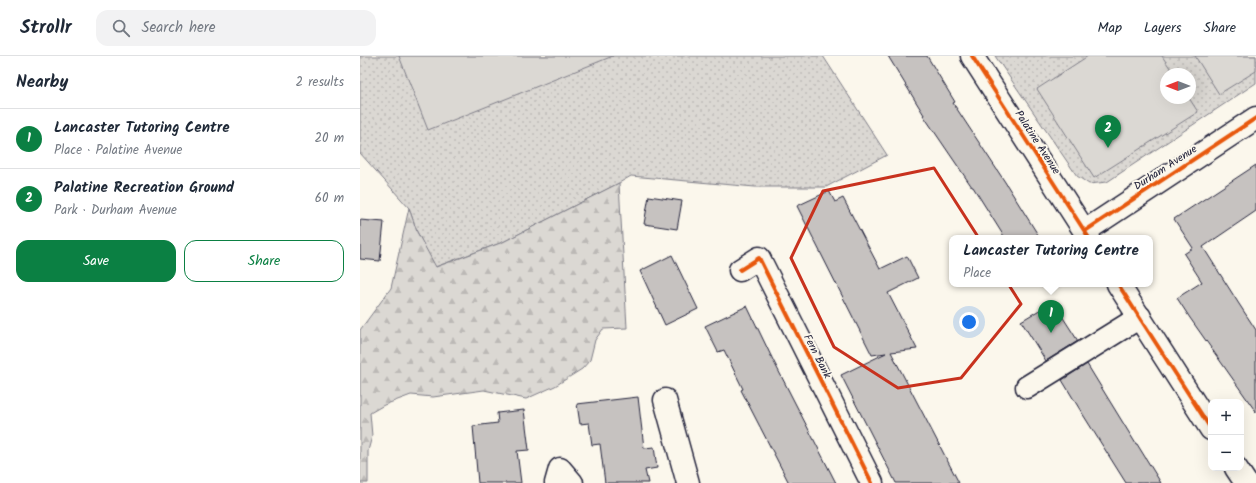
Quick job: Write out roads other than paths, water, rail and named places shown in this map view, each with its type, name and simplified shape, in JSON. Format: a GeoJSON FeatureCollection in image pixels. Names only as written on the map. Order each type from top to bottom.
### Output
{"type":"FeatureCollection","features":[{"type":"Feature","properties":{"kind":"street","name":"Palatine Avenue"},"geometry":{"type":"LineString","coordinates":[[972,56],[1087,234]]}},
{"type":"Feature","properties":{"kind":"street","name":"Durham Avenue"},"geometry":{"type":"LineString","coordinates":[[1087,234],[1256,118]]}},
{"type":"Feature","properties":{"kind":"street","name":"Fern Bank"},"geometry":{"type":"LineString","coordinates":[[740,270],[759,258],[872,483]]}},
{"type":"Feature","properties":{"kind":"street"},"geometry":{"type":"LineString","coordinates":[[1120,287],[1208,424]]}},
{"type":"Feature","properties":{"kind":"street"},"geometry":{"type":"LineString","coordinates":[[1028,387],[1140,317]]}},
{"type":"Feature","properties":{"kind":"street"},"geometry":{"type":"LineString","coordinates":[[665,400],[688,483]]}},
{"type":"Feature","properties":{"kind":"street"},"geometry":{"type":"LineString","coordinates":[[556,483],[560,469],[572,483]]}},
{"type":"Feature","properties":{"kind":"street"},"geometry":{"type":"LineString","coordinates":[[1238,471],[1246,483]]}},
{"type":"Feature","properties":{"kind":"place","name":"Palatine Recreation Ground"},"geometry":{"type":"Point","coordinates":[1108,148]}},
{"type":"Feature","properties":{"kind":"place","name":"Lancaster Tutoring Centre"},"geometry":{"type":"Point","coordinates":[1051,333]}}]}
